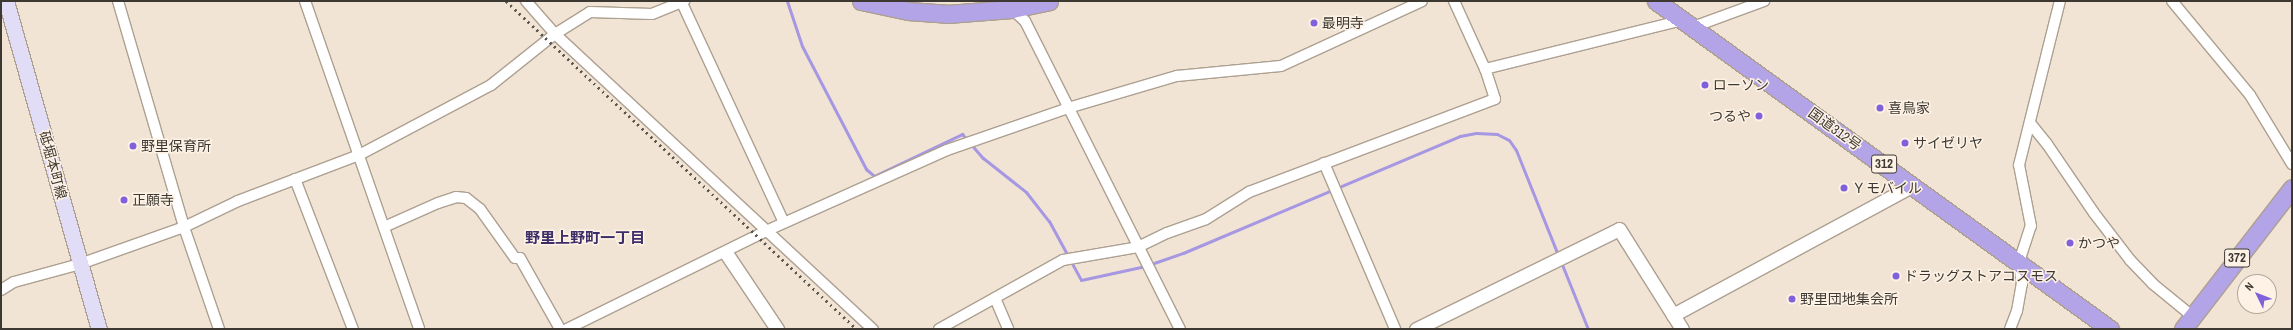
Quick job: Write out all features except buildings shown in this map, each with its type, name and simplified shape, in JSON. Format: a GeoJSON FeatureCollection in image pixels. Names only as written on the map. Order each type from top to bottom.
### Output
{"type":"FeatureCollection","features":[{"type":"Feature","properties":{"kind":"highway"},"geometry":{"type":"LineString","coordinates":[[861,1],[908,11],[947,14],[1049,1]]}},
{"type":"Feature","properties":{"kind":"highway","name":"国道312号"},"geometry":{"type":"LineString","coordinates":[[1656,1],[1913,185],[2110,329]]}},
{"type":"Feature","properties":{"kind":"highway","name":"372"},"geometry":{"type":"LineString","coordinates":[[2188,322],[2290,194]]}},
{"type":"Feature","properties":{"kind":"main road","name":"砥堀本町線"},"geometry":{"type":"LineString","coordinates":[[5,11],[99,329]]}},
{"type":"Feature","properties":{"kind":"street"},"geometry":{"type":"LineString","coordinates":[[118,1],[184,227],[219,329]]}},
{"type":"Feature","properties":{"kind":"street"},"geometry":{"type":"LineString","coordinates":[[305,1],[419,329]]}},
{"type":"Feature","properties":{"kind":"street"},"geometry":{"type":"LineString","coordinates":[[526,1],[555,34],[873,329]]}},
{"type":"Feature","properties":{"kind":"street"},"geometry":{"type":"LineString","coordinates":[[567,329],[726,253],[766,231],[947,150],[1068,108],[1191,73],[1281,66],[1422,1]]}},
{"type":"Feature","properties":{"kind":"street"},"geometry":{"type":"LineString","coordinates":[[939,329],[1063,260],[1138,247],[1167,232],[1206,219],[1249,192],[1495,99],[1485,69],[1454,1]]}},
{"type":"Feature","properties":{"kind":"street"},"geometry":{"type":"LineString","coordinates":[[1485,69],[1688,23],[1764,1]]}},
{"type":"Feature","properties":{"kind":"street"},"geometry":{"type":"LineString","coordinates":[[2010,329],[2017,311],[2022,284],[2019,262],[2030,226],[2019,165],[2060,1]]}},
{"type":"Feature","properties":{"kind":"street"},"geometry":{"type":"LineString","coordinates":[[2172,1],[2250,95],[2292,164]]}},
{"type":"Feature","properties":{"kind":"street"},"geometry":{"type":"LineString","coordinates":[[1,290],[14,282],[80,264],[184,227],[238,201],[359,155],[491,85],[555,34],[590,12],[652,14],[683,2],[784,223]]}},
{"type":"Feature","properties":{"kind":"street"},"geometry":{"type":"LineString","coordinates":[[1010,5],[1025,21],[1180,329]]}},
{"type":"Feature","properties":{"kind":"street"},"geometry":{"type":"LineString","coordinates":[[2030,123],[2047,144],[2094,214],[2130,260],[2188,322]]}},
{"type":"Feature","properties":{"kind":"street"},"geometry":{"type":"LineString","coordinates":[[1324,163],[1395,329]]}},
{"type":"Feature","properties":{"kind":"street"},"geometry":{"type":"LineString","coordinates":[[295,179],[353,329]]}},
{"type":"Feature","properties":{"kind":"street"},"geometry":{"type":"LineString","coordinates":[[1673,316],[1913,185]]}},
{"type":"Feature","properties":{"kind":"street"},"geometry":{"type":"LineString","coordinates":[[384,227],[438,203],[456,197],[466,198],[480,209],[515,258],[520,258],[560,329]]}},
{"type":"Feature","properties":{"kind":"street"},"geometry":{"type":"LineString","coordinates":[[1416,329],[1619,229],[1682,329]]}},
{"type":"Feature","properties":{"kind":"street"},"geometry":{"type":"LineString","coordinates":[[726,253],[777,329]]}},
{"type":"Feature","properties":{"kind":"street"},"geometry":{"type":"LineString","coordinates":[[995,298],[1008,329]]}},
{"type":"Feature","properties":{"kind":"waterway"},"geometry":{"type":"LineString","coordinates":[[787,1],[802,46],[866,169],[874,176],[962,134],[983,158],[1026,192],[1049,221],[1081,280],[1145,266]]}},
{"type":"Feature","properties":{"kind":"waterway"},"geometry":{"type":"LineString","coordinates":[[1151,264],[1183,253],[1460,136],[1476,133],[1497,134],[1509,140],[1516,150],[1558,255]]}},
{"type":"Feature","properties":{"kind":"waterway"},"geometry":{"type":"LineString","coordinates":[[1561,262],[1588,329]]}},
{"type":"Feature","properties":{"kind":"railway"},"geometry":{"type":"LineString","coordinates":[[506,1],[857,329]]}},
{"type":"Feature","properties":{"kind":"place","name":"最明寺"},"geometry":{"type":"Point","coordinates":[1314,23]}},
{"type":"Feature","properties":{"kind":"place","name":"ローソン"},"geometry":{"type":"Point","coordinates":[1705,85]}},
{"type":"Feature","properties":{"kind":"place","name":"喜鳥家"},"geometry":{"type":"Point","coordinates":[1880,108]}},
{"type":"Feature","properties":{"kind":"place","name":"つるや"},"geometry":{"type":"Point","coordinates":[1759,116]}},
{"type":"Feature","properties":{"kind":"place","name":"サイゼリヤ"},"geometry":{"type":"Point","coordinates":[1905,143]}},
{"type":"Feature","properties":{"kind":"place","name":"野里保育所"},"geometry":{"type":"Point","coordinates":[133,146]}},
{"type":"Feature","properties":{"kind":"place","name":"Ｙモバイル"},"geometry":{"type":"Point","coordinates":[1844,188]}},
{"type":"Feature","properties":{"kind":"place","name":"正願寺"},"geometry":{"type":"Point","coordinates":[124,200]}},
{"type":"Feature","properties":{"kind":"place","name":"かつや"},"geometry":{"type":"Point","coordinates":[2070,243]}},
{"type":"Feature","properties":{"kind":"place","name":"ドラッグストアコスモス"},"geometry":{"type":"Point","coordinates":[1896,276]}},
{"type":"Feature","properties":{"kind":"place","name":"野里団地集会所"},"geometry":{"type":"Point","coordinates":[1792,299]}},
{"type":"Feature","properties":{"kind":"district","name":"野里上野町一丁目"},"geometry":{"type":"Point","coordinates":[585,238]}}]}
